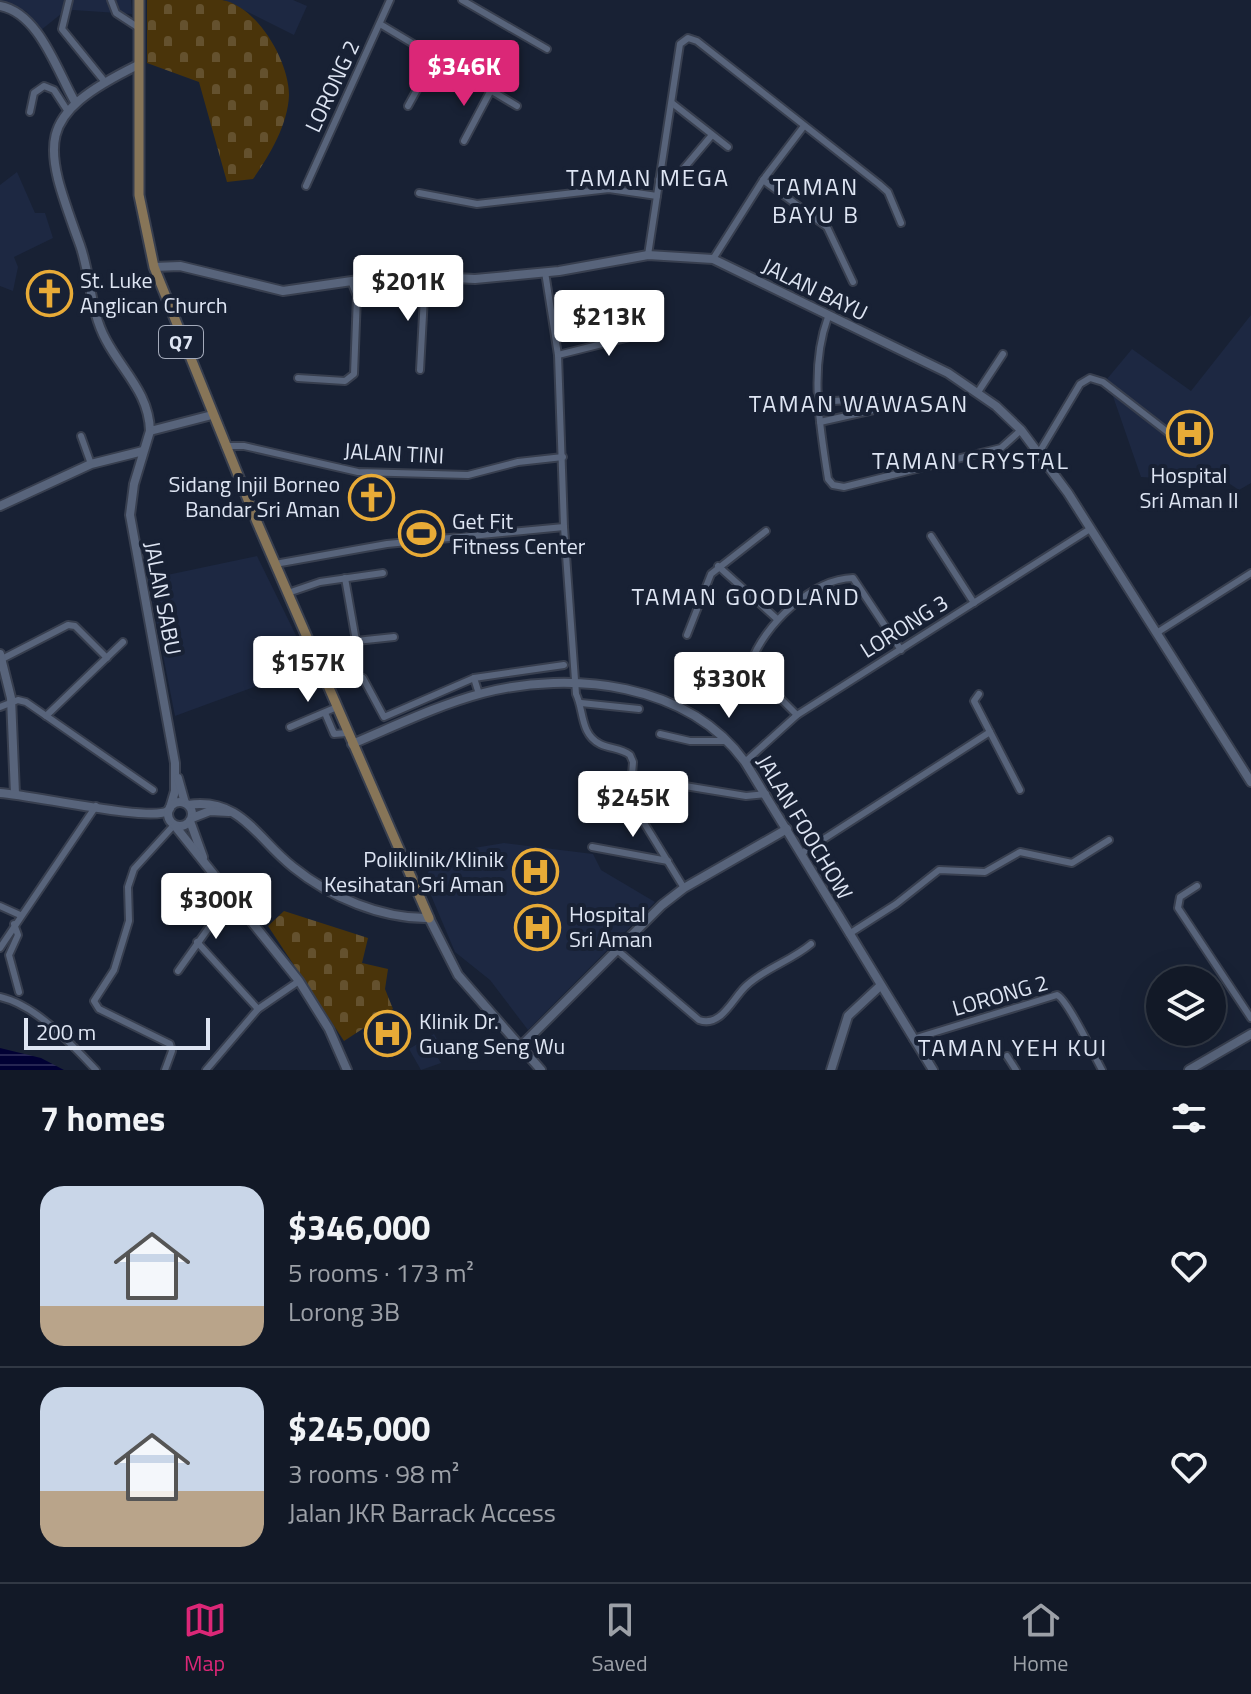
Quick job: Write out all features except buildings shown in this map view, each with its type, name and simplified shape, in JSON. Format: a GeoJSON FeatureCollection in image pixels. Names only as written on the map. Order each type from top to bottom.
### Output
{"type":"FeatureCollection","features":[{"type":"Feature","properties":{"kind":"main road","name":"Q7"},"geometry":{"type":"LineString","coordinates":[[139,0],[139,162],[143,225],[154,267],[225,446],[429,918]]}},
{"type":"Feature","properties":{"kind":"street"},"geometry":{"type":"LineString","coordinates":[[69,0],[62,29],[105,82]]}},
{"type":"Feature","properties":{"kind":"street"},"geometry":{"type":"LineString","coordinates":[[111,0],[124,21],[139,28]]}},
{"type":"Feature","properties":{"kind":"street","name":"LORONG 2"},"geometry":{"type":"LineString","coordinates":[[306,186],[390,0]]}},
{"type":"Feature","properties":{"kind":"street"},"geometry":{"type":"LineString","coordinates":[[463,0],[547,49]]}},
{"type":"Feature","properties":{"kind":"street"},"geometry":{"type":"LineString","coordinates":[[0,6],[15,10],[30,22],[75,102]]}},
{"type":"Feature","properties":{"kind":"street"},"geometry":{"type":"LineString","coordinates":[[380,24],[517,106]]}},
{"type":"Feature","properties":{"kind":"street"},"geometry":{"type":"LineString","coordinates":[[648,255],[680,44],[688,38],[697,41],[888,192],[901,223]]}},
{"type":"Feature","properties":{"kind":"street"},"geometry":{"type":"LineString","coordinates":[[408,106],[435,57]]}},
{"type":"Feature","properties":{"kind":"street"},"geometry":{"type":"LineString","coordinates":[[138,65],[105,82],[67,110],[56,137],[57,182],[80,246],[103,335],[140,391],[150,415],[150,431],[212,415]]}},
{"type":"Feature","properties":{"kind":"street"},"geometry":{"type":"LineString","coordinates":[[30,112],[36,90],[44,86],[54,90],[67,110]]}},
{"type":"Feature","properties":{"kind":"street"},"geometry":{"type":"LineString","coordinates":[[464,141],[491,90]]}},
{"type":"Feature","properties":{"kind":"street"},"geometry":{"type":"LineString","coordinates":[[672,103],[728,147]]}},
{"type":"Feature","properties":{"kind":"street"},"geometry":{"type":"LineString","coordinates":[[713,259],[763,180],[804,126]]}},
{"type":"Feature","properties":{"kind":"street"},"geometry":{"type":"LineString","coordinates":[[659,180],[674,180],[712,135]]}},
{"type":"Feature","properties":{"kind":"street"},"geometry":{"type":"LineString","coordinates":[[763,180],[827,227],[853,282]]}},
{"type":"Feature","properties":{"kind":"street"},"geometry":{"type":"LineString","coordinates":[[419,193],[477,204],[609,189],[657,196]]}},
{"type":"Feature","properties":{"kind":"street","name":"JALAN BAYU"},"geometry":{"type":"LineString","coordinates":[[154,267],[180,266],[283,291],[393,275],[463,280],[545,272],[648,255],[713,259],[828,317],[912,354],[978,392],[1021,430],[1040,451],[1251,782]]}},
{"type":"Feature","properties":{"kind":"street"},"geometry":{"type":"LineString","coordinates":[[545,272],[558,355],[564,527],[577,694],[584,726],[595,742],[630,755],[633,762],[630,800],[684,888]]}},
{"type":"Feature","properties":{"kind":"street"},"geometry":{"type":"LineString","coordinates":[[420,370],[425,278]]}},
{"type":"Feature","properties":{"kind":"street"},"geometry":{"type":"LineString","coordinates":[[298,378],[345,381],[354,374],[357,296],[351,281]]}},
{"type":"Feature","properties":{"kind":"street"},"geometry":{"type":"LineString","coordinates":[[828,317],[820,337],[818,402],[828,479],[840,487],[1001,448],[1021,430]]}},
{"type":"Feature","properties":{"kind":"street"},"geometry":{"type":"LineString","coordinates":[[558,355],[654,331]]}},
{"type":"Feature","properties":{"kind":"street"},"geometry":{"type":"LineString","coordinates":[[978,392],[1003,354]]}},
{"type":"Feature","properties":{"kind":"street"},"geometry":{"type":"LineString","coordinates":[[1040,451],[1080,384],[1090,378],[1103,382],[1174,437]]}},
{"type":"Feature","properties":{"kind":"street"},"geometry":{"type":"LineString","coordinates":[[818,402],[882,398],[886,403],[882,408],[820,422]]}},
{"type":"Feature","properties":{"kind":"street","name":"JALAN SABU"},"geometry":{"type":"LineString","coordinates":[[150,431],[130,515],[145,613],[176,773]]}},
{"type":"Feature","properties":{"kind":"street"},"geometry":{"type":"LineString","coordinates":[[81,436],[91,464]]}},
{"type":"Feature","properties":{"kind":"street","name":"JALAN TINI"},"geometry":{"type":"LineString","coordinates":[[225,446],[244,446],[358,472],[468,475],[518,462],[563,457]]}},
{"type":"Feature","properties":{"kind":"street"},"geometry":{"type":"LineString","coordinates":[[0,506],[91,464],[143,451]]}},
{"type":"Feature","properties":{"kind":"street"},"geometry":{"type":"LineString","coordinates":[[275,564],[387,544],[564,527]]}},
{"type":"Feature","properties":{"kind":"street","name":"LORONG 3"},"geometry":{"type":"LineString","coordinates":[[745,762],[797,715],[1090,529]]}},
{"type":"Feature","properties":{"kind":"street"},"geometry":{"type":"LineString","coordinates":[[687,635],[711,574],[766,531]]}},
{"type":"Feature","properties":{"kind":"street"},"geometry":{"type":"LineString","coordinates":[[931,536],[974,603]]}},
{"type":"Feature","properties":{"kind":"street"},"geometry":{"type":"LineString","coordinates":[[718,566],[777,619]]}},
{"type":"Feature","properties":{"kind":"street"},"geometry":{"type":"LineString","coordinates":[[288,593],[345,578],[383,573]]}},
{"type":"Feature","properties":{"kind":"street"},"geometry":{"type":"LineString","coordinates":[[1158,632],[1251,573]]}},
{"type":"Feature","properties":{"kind":"street"},"geometry":{"type":"LineString","coordinates":[[345,578],[356,641]]}},
{"type":"Feature","properties":{"kind":"street"},"geometry":{"type":"LineString","coordinates":[[797,715],[751,667],[753,657],[777,619],[805,597],[840,580],[853,578],[901,650]]}},
{"type":"Feature","properties":{"kind":"street"},"geometry":{"type":"LineString","coordinates":[[15,794],[12,702],[1,657],[65,625],[75,626],[107,658]]}},
{"type":"Feature","properties":{"kind":"street"},"geometry":{"type":"LineString","coordinates":[[316,659],[356,641],[394,637]]}},
{"type":"Feature","properties":{"kind":"street"},"geometry":{"type":"LineString","coordinates":[[46,716],[123,642]]}},
{"type":"Feature","properties":{"kind":"street"},"geometry":{"type":"LineString","coordinates":[[363,678],[384,717],[474,678],[564,665]]}},
{"type":"Feature","properties":{"kind":"street"},"geometry":{"type":"LineString","coordinates":[[474,678],[479,694]]}},
{"type":"Feature","properties":{"kind":"street","name":"JALAN FOOCHOW"},"geometry":{"type":"LineString","coordinates":[[352,744],[479,694],[577,694],[606,685],[643,694],[694,715],[727,741],[745,762],[759,795],[787,829],[879,987],[933,1070]]}},
{"type":"Feature","properties":{"kind":"street"},"geometry":{"type":"LineString","coordinates":[[577,694],[639,709]]}},
{"type":"Feature","properties":{"kind":"street"},"geometry":{"type":"LineString","coordinates":[[979,694],[974,701],[1020,790]]}},
{"type":"Feature","properties":{"kind":"street"},"geometry":{"type":"LineString","coordinates":[[0,707],[12,702],[26,702],[153,790]]}},
{"type":"Feature","properties":{"kind":"street"},"geometry":{"type":"LineString","coordinates":[[290,727],[337,707]]}},
{"type":"Feature","properties":{"kind":"street"},"geometry":{"type":"LineString","coordinates":[[325,713],[334,734],[347,733]]}},
{"type":"Feature","properties":{"kind":"street"},"geometry":{"type":"LineString","coordinates":[[802,853],[990,732]]}},
{"type":"Feature","properties":{"kind":"street"},"geometry":{"type":"LineString","coordinates":[[660,734],[690,741],[727,741]]}},
{"type":"Feature","properties":{"kind":"street"},"geometry":{"type":"LineString","coordinates":[[176,773],[203,858]]}},
{"type":"Feature","properties":{"kind":"street"},"geometry":{"type":"LineString","coordinates":[[176,773],[169,809],[173,824],[299,981],[325,1021],[347,1070]]}},
{"type":"Feature","properties":{"kind":"street"},"geometry":{"type":"LineString","coordinates":[[630,777],[759,795]]}},
{"type":"Feature","properties":{"kind":"street"},"geometry":{"type":"LineString","coordinates":[[0,793],[96,806],[173,824],[215,811],[241,816]]}},
{"type":"Feature","properties":{"kind":"street"},"geometry":{"type":"LineString","coordinates":[[143,815],[169,809],[178,802],[218,805],[241,816],[279,855],[314,881],[391,917],[429,918]]}},
{"type":"Feature","properties":{"kind":"street"},"geometry":{"type":"LineString","coordinates":[[0,948],[96,806]]}},
{"type":"Feature","properties":{"kind":"street"},"geometry":{"type":"LineString","coordinates":[[165,1070],[172,1051],[170,1044],[99,1009],[94,1001],[114,970],[129,921],[128,887],[134,869],[173,824]]}},
{"type":"Feature","properties":{"kind":"street"},"geometry":{"type":"LineString","coordinates":[[521,1046],[684,888],[787,829]]}},
{"type":"Feature","properties":{"kind":"street"},"geometry":{"type":"LineString","coordinates":[[849,934],[896,904],[939,870],[985,872],[1020,852],[1066,864],[1109,840]]}},
{"type":"Feature","properties":{"kind":"street"},"geometry":{"type":"LineString","coordinates":[[592,847],[668,861]]}},
{"type":"Feature","properties":{"kind":"street"},"geometry":{"type":"LineString","coordinates":[[1197,886],[1183,895],[1178,908],[1251,1018]]}},
{"type":"Feature","properties":{"kind":"street"},"geometry":{"type":"LineString","coordinates":[[178,971],[232,895]]}},
{"type":"Feature","properties":{"kind":"street"},"geometry":{"type":"LineString","coordinates":[[0,906],[20,915]]}},
{"type":"Feature","properties":{"kind":"street","name":"Q7"},"geometry":{"type":"LineString","coordinates":[[429,918],[458,975],[541,1070]]}},
{"type":"Feature","properties":{"kind":"street"},"geometry":{"type":"LineString","coordinates":[[14,924],[18,934],[9,955],[19,992]]}},
{"type":"Feature","properties":{"kind":"street"},"geometry":{"type":"LineString","coordinates":[[197,942],[258,1009]]}},
{"type":"Feature","properties":{"kind":"street"},"geometry":{"type":"LineString","coordinates":[[617,950],[699,1020],[707,1023],[718,1019],[748,984],[811,944]]}},
{"type":"Feature","properties":{"kind":"street"},"geometry":{"type":"LineString","coordinates":[[206,1070],[258,1009],[299,981]]}},
{"type":"Feature","properties":{"kind":"street"},"geometry":{"type":"LineString","coordinates":[[831,1070],[848,1016],[879,987]]}},
{"type":"Feature","properties":{"kind":"street","name":"LORONG 2"},"geometry":{"type":"LineString","coordinates":[[913,1039],[1057,995],[1068,1002],[1076,1026],[1102,1070]]}},
{"type":"Feature","properties":{"kind":"street"},"geometry":{"type":"LineString","coordinates":[[0,997],[17,1003],[57,1032],[96,1070]]}},
{"type":"Feature","properties":{"kind":"street"},"geometry":{"type":"LineString","coordinates":[[1195,1069],[1251,1034]]}},
{"type":"Feature","properties":{"kind":"street"},"geometry":{"type":"LineString","coordinates":[[1007,1056],[1016,1070]]}},
{"type":"Feature","properties":{"kind":"shaded area"},"geometry":{"type":"Polygon","coordinates":[[[0,0],[131,0],[132,14],[73,10],[61,14],[41,30],[26,11],[0,4],[0,0]]]}},
{"type":"Feature","properties":{"kind":"shaded area"},"geometry":{"type":"Polygon","coordinates":[[[224,0],[293,0],[307,6],[294,35],[224,0]]]}},
{"type":"Feature","properties":{"kind":"shaded area"},"geometry":{"type":"Polygon","coordinates":[[[17,172],[35,213],[45,213],[53,238],[14,257],[18,267],[13,291],[0,286],[0,185],[17,172]]]}},
{"type":"Feature","properties":{"kind":"shaded area","name":"Hospital Sri Aman II"},"geometry":{"type":"Polygon","coordinates":[[[1251,315],[1251,483],[1239,490],[1227,482],[1141,477],[1107,379],[1132,349],[1191,391],[1251,315]]]}},
{"type":"Feature","properties":{"kind":"shaded area"},"geometry":{"type":"Polygon","coordinates":[[[257,556],[311,666],[175,716],[148,579],[257,556]]]}},
{"type":"Feature","properties":{"kind":"shaded area","name":"Hospital Sri Aman"},"geometry":{"type":"Polygon","coordinates":[[[504,843],[593,854],[601,870],[655,902],[528,1030],[490,980],[455,952],[424,879],[437,857],[444,853],[504,843]]]}},
{"type":"Feature","properties":{"kind":"shaded area"},"geometry":{"type":"Polygon","coordinates":[[[434,1034],[445,1053],[438,1058],[441,1063],[421,1070],[409,1049],[434,1034]]]}},
{"type":"Feature","properties":{"kind":"shaded area"},"geometry":{"type":"Polygon","coordinates":[[[0,1048],[41,1058],[64,1070],[0,1070],[0,1048]]]}},
{"type":"Feature","properties":{"kind":"green space"},"geometry":{"type":"Polygon","coordinates":[[[147,0],[222,0],[235,4],[247,13],[269,37],[288,81],[288,106],[277,140],[253,179],[227,182],[199,82],[147,63],[147,0]]]}},
{"type":"Feature","properties":{"kind":"green space"},"geometry":{"type":"Polygon","coordinates":[[[284,911],[368,938],[362,963],[388,969],[385,989],[393,1009],[344,1041],[268,926],[284,911]]]}},
{"type":"Feature","properties":{"kind":"place","name":"St. Luke Anglican Church"},"geometry":{"type":"Point","coordinates":[49,293]}},
{"type":"Feature","properties":{"kind":"place","name":"Hospital Sri Aman II"},"geometry":{"type":"Point","coordinates":[1189,434]}},
{"type":"Feature","properties":{"kind":"place","name":"Sidang Injil Borneo Bandar Sri Aman"},"geometry":{"type":"Point","coordinates":[371,497]}},
{"type":"Feature","properties":{"kind":"place","name":"Get Fit Fitness Center"},"geometry":{"type":"Point","coordinates":[421,534]}},
{"type":"Feature","properties":{"kind":"place","name":"Poliklinik/Klinik Kesihatan Sri Aman"},"geometry":{"type":"Point","coordinates":[535,872]}},
{"type":"Feature","properties":{"kind":"place","name":"Hospital Sri Aman"},"geometry":{"type":"Point","coordinates":[538,927]}},
{"type":"Feature","properties":{"kind":"place","name":"Klinik Dr. Guang Seng Wu"},"geometry":{"type":"Point","coordinates":[388,1034]}},
{"type":"Feature","properties":{"kind":"district","name":"TAMAN MEGA"},"geometry":{"type":"Point","coordinates":[648,178]}},
{"type":"Feature","properties":{"kind":"district","name":"TAMAN BAYU B"},"geometry":{"type":"Point","coordinates":[816,201]}},
{"type":"Feature","properties":{"kind":"district","name":"TAMAN WAWASAN"},"geometry":{"type":"Point","coordinates":[859,404]}},
{"type":"Feature","properties":{"kind":"district","name":"TAMAN CRYSTAL"},"geometry":{"type":"Point","coordinates":[971,461]}},
{"type":"Feature","properties":{"kind":"district","name":"TAMAN GOODLAND"},"geometry":{"type":"Point","coordinates":[746,597]}},
{"type":"Feature","properties":{"kind":"district","name":"TAMAN YEH KUI"},"geometry":{"type":"Point","coordinates":[1013,1048]}}]}
